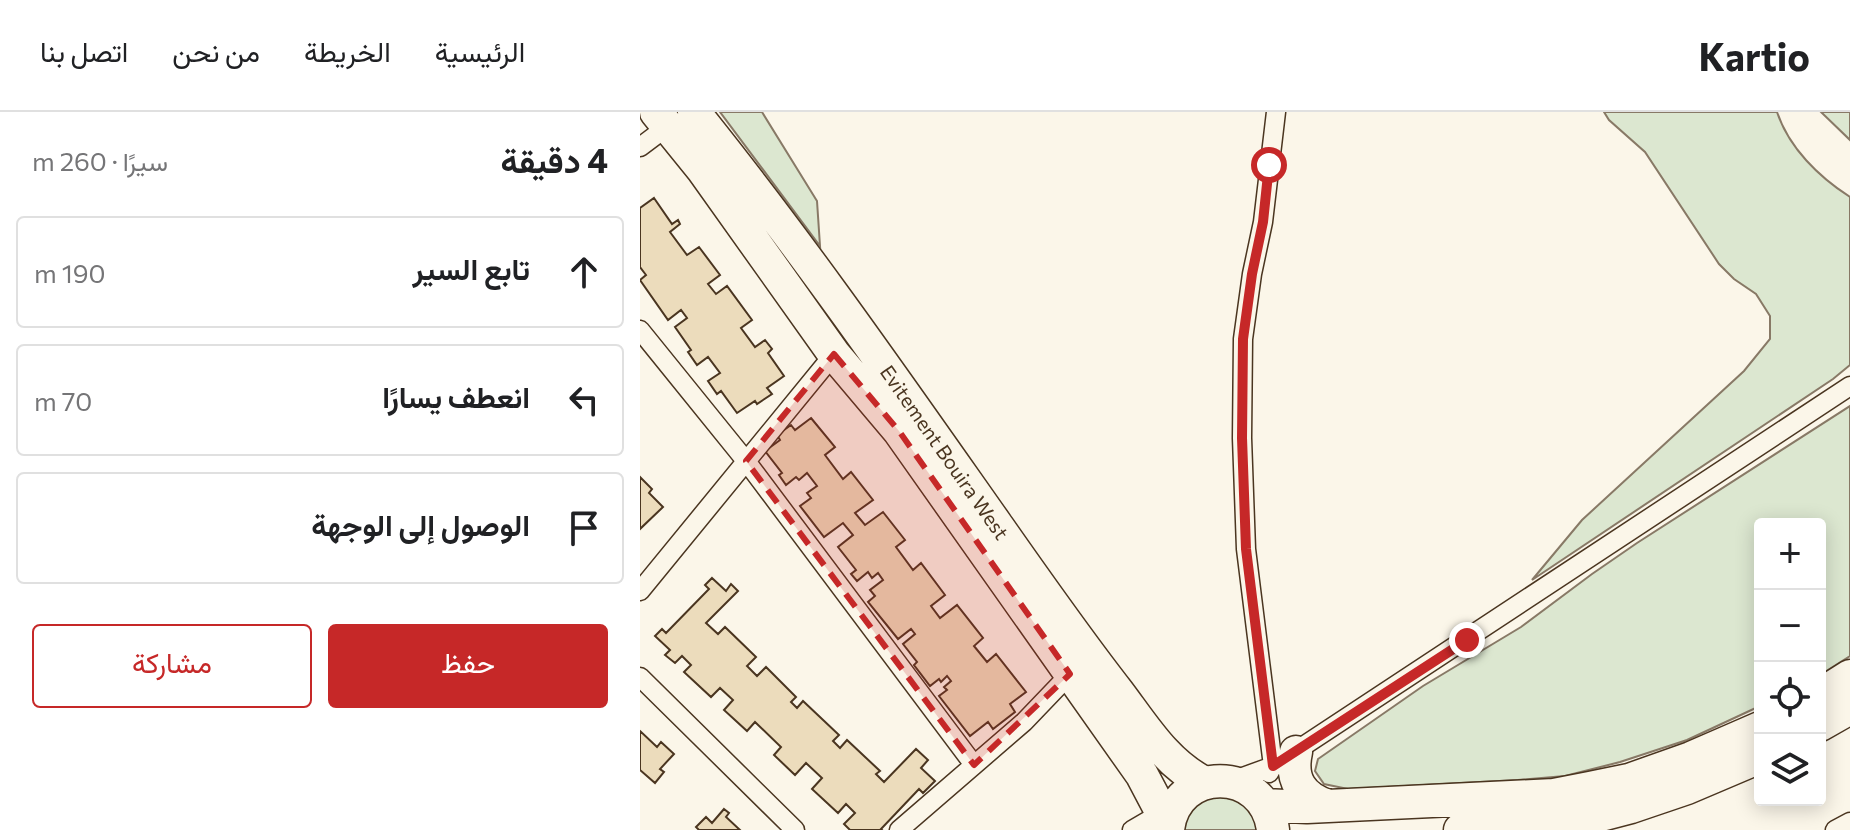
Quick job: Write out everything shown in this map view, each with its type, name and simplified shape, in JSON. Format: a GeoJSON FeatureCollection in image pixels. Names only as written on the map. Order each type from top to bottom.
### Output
{"type":"FeatureCollection","features":[{"type":"Feature","properties":{"kind":"highway","name":"Evitement Bouira West"},"geometry":{"type":"LineString","coordinates":[[673,117],[703,170],[834,354],[899,431],[1070,674]]}},
{"type":"Feature","properties":{"kind":"highway","name":"Evitement Bouira West"},"geometry":{"type":"LineString","coordinates":[[673,117],[756,189],[1075,636],[1164,752],[1187,773],[1248,788],[1266,811]]}},
{"type":"Feature","properties":{"kind":"highway"},"geometry":{"type":"LineString","coordinates":[[1070,674],[1142,775],[1168,819],[1189,791],[1217,782]]}},
{"type":"Feature","properties":{"kind":"highway"},"geometry":{"type":"LineString","coordinates":[[1826,691],[1850,676]]}},
{"type":"Feature","properties":{"kind":"highway"},"geometry":{"type":"LineString","coordinates":[[1826,722],[1850,708]]}},
{"type":"Feature","properties":{"kind":"highway"},"geometry":{"type":"LineString","coordinates":[[1266,811],[1540,796],[1590,788],[1629,780],[1754,731]]}},
{"type":"Feature","properties":{"kind":"highway"},"geometry":{"type":"LineString","coordinates":[[1285,759],[1294,763],[1299,786],[1307,795],[1328,806]]}},
{"type":"Feature","properties":{"kind":"highway"},"geometry":{"type":"LineString","coordinates":[[1460,830],[1580,826],[1687,788],[1754,760]]}},
{"type":"Feature","properties":{"kind":"street"},"geometry":{"type":"LineString","coordinates":[[1276,112],[1263,222],[1243,339],[1242,438],[1246,549],[1285,759]]}},
{"type":"Feature","properties":{"kind":"street"},"geometry":{"type":"LineString","coordinates":[[640,147],[673,117]]}},
{"type":"Feature","properties":{"kind":"street"},"geometry":{"type":"LineString","coordinates":[[640,330],[746,461],[974,765]]}},
{"type":"Feature","properties":{"kind":"street"},"geometry":{"type":"LineString","coordinates":[[640,591],[834,354]]}},
{"type":"Feature","properties":{"kind":"street"},"geometry":{"type":"LineString","coordinates":[[1266,811],[1264,781],[1285,759],[1850,386]]}},
{"type":"Feature","properties":{"kind":"street"},"geometry":{"type":"LineString","coordinates":[[899,830],[1024,722],[1070,674]]}},
{"type":"Feature","properties":{"kind":"street"},"geometry":{"type":"LineString","coordinates":[[640,677],[795,830]]}},
{"type":"Feature","properties":{"kind":"street"},"geometry":{"type":"LineString","coordinates":[[1217,782],[1285,759]]}},
{"type":"Feature","properties":{"kind":"street"},"geometry":{"type":"LineString","coordinates":[[1132,830],[1168,819]]}},
{"type":"Feature","properties":{"kind":"street"},"geometry":{"type":"LineString","coordinates":[[1835,830],[1850,822]]}},
{"type":"Feature","properties":{"kind":"highlighted area"},"geometry":{"type":"Polygon","coordinates":[[[834,354],[899,431],[1070,674],[974,765],[746,461],[834,354]]]}},
{"type":"Feature","properties":{"kind":"green space"},"geometry":{"type":"Polygon","coordinates":[[[720,112],[762,112],[817,201],[820,246],[720,112]]]}},
{"type":"Feature","properties":{"kind":"green space"},"geometry":{"type":"Polygon","coordinates":[[[1604,112],[1777,112],[1789,138],[1806,160],[1850,197],[1850,365],[1532,580],[1582,520],[1744,371],[1770,339],[1770,316],[1756,294],[1719,264],[1645,152],[1604,112]]]}},
{"type":"Feature","properties":{"kind":"green space"},"geometry":{"type":"Polygon","coordinates":[[[1821,112],[1850,112],[1850,140],[1821,112]]]}},
{"type":"Feature","properties":{"kind":"green space"},"geometry":{"type":"Polygon","coordinates":[[[1850,406],[1850,656],[1826,671],[1826,518],[1754,518],[1754,709],[1687,740],[1565,776],[1348,789],[1324,784],[1315,771],[1318,759],[1423,686],[1521,627],[1637,543],[1850,406]]]}},
{"type":"Feature","properties":{"kind":"green space"},"geometry":{"type":"Polygon","coordinates":[[[1210,795],[1244,801],[1260,830],[1180,830],[1189,807],[1210,795]]]}},
{"type":"Feature","properties":{"kind":"building"},"geometry":{"type":"Polygon","coordinates":[[[654,198],[672,224],[678,220],[680,224],[670,232],[687,255],[699,247],[720,275],[708,284],[716,294],[727,286],[752,320],[741,328],[755,347],[765,340],[772,349],[768,353],[784,376],[767,388],[772,394],[737,413],[721,391],[717,394],[708,381],[720,373],[708,357],[697,365],[688,352],[691,350],[675,327],[687,318],[681,310],[668,320],[640,280],[646,275],[640,267],[640,208],[654,198]]]}},
{"type":"Feature","properties":{"kind":"building"},"geometry":{"type":"Polygon","coordinates":[[[811,418],[835,447],[825,455],[843,479],[851,472],[873,500],[855,513],[865,525],[883,512],[905,540],[896,547],[913,570],[921,563],[945,595],[931,606],[940,618],[957,605],[983,638],[974,646],[987,662],[996,654],[1026,692],[1010,704],[1015,712],[993,729],[988,722],[970,736],[939,696],[947,690],[944,687],[951,681],[947,676],[930,686],[903,644],[915,634],[911,629],[898,639],[868,602],[875,596],[870,590],[883,580],[878,573],[872,578],[868,572],[857,581],[851,574],[856,570],[838,547],[853,535],[843,523],[824,537],[800,506],[811,498],[807,493],[817,486],[807,473],[786,485],[779,475],[782,473],[765,451],[780,440],[777,435],[791,425],[795,430],[811,418]]]}},
{"type":"Feature","properties":{"kind":"building"},"geometry":{"type":"Polygon","coordinates":[[[640,477],[652,489],[649,493],[663,507],[640,529],[640,477]]]}},
{"type":"Feature","properties":{"kind":"building"},"geometry":{"type":"Polygon","coordinates":[[[712,578],[726,591],[731,584],[738,591],[706,623],[718,634],[725,627],[756,657],[747,666],[757,676],[766,667],[796,697],[791,702],[797,708],[803,701],[839,735],[833,741],[840,748],[847,740],[880,771],[876,774],[884,782],[916,749],[928,760],[921,768],[935,781],[923,793],[919,789],[882,830],[850,830],[844,824],[855,813],[846,804],[838,813],[812,789],[822,778],[806,763],[795,775],[774,755],[781,747],[755,722],[747,731],[724,710],[733,700],[720,688],[711,697],[684,672],[691,665],[682,656],[675,663],[665,655],[670,650],[655,636],[662,629],[666,633],[709,589],[705,585],[712,578]]]}},
{"type":"Feature","properties":{"kind":"building"},"geometry":{"type":"Polygon","coordinates":[[[640,731],[657,747],[661,742],[674,754],[660,769],[664,772],[655,783],[640,770],[640,731]]]}},
{"type":"Feature","properties":{"kind":"building"},"geometry":{"type":"Polygon","coordinates":[[[724,809],[729,813],[726,817],[740,830],[699,830],[696,827],[706,817],[712,823],[724,809]]]}},
{"type":"Feature","properties":{"kind":"route"},"geometry":{"type":"LineString","coordinates":[[1269,165],[1263,222],[1243,339],[1242,438],[1246,549],[1273,766],[1467,640]]}}]}
